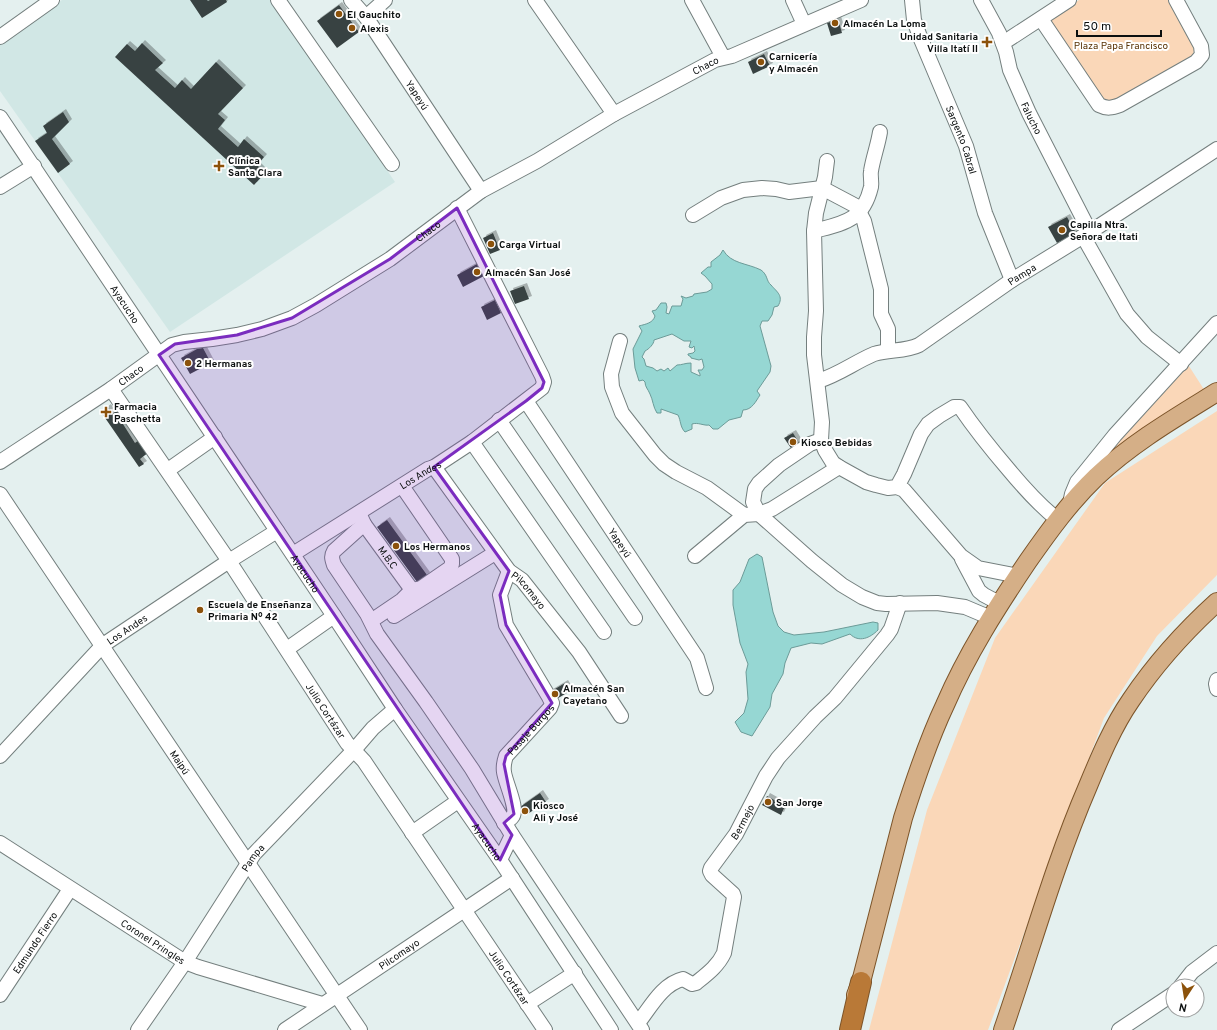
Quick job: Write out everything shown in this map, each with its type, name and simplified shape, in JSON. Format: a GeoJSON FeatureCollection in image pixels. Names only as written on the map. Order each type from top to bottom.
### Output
{"type":"FeatureCollection","features":[{"type":"Feature","properties":{"kind":"highway"},"geometry":{"type":"LineString","coordinates":[[850,1030],[861,982]]}},
{"type":"Feature","properties":{"kind":"main road"},"geometry":{"type":"LineString","coordinates":[[844,1030],[861,982],[910,794],[944,705],[968,657],[1018,576],[1070,503],[1097,476],[1146,436],[1217,392]]}},
{"type":"Feature","properties":{"kind":"main road"},"geometry":{"type":"LineString","coordinates":[[1003,1030],[1065,844],[1100,758],[1130,701],[1152,670],[1176,642],[1217,602]]}},
{"type":"Feature","properties":{"kind":"street"},"geometry":{"type":"LineString","coordinates":[[0,37],[52,0]]}},
{"type":"Feature","properties":{"kind":"street"},"geometry":{"type":"LineString","coordinates":[[278,0],[392,164]]}},
{"type":"Feature","properties":{"kind":"street","name":"Yapeyú"},"geometry":{"type":"LineString","coordinates":[[351,0],[366,17],[481,191]]}},
{"type":"Feature","properties":{"kind":"street"},"geometry":{"type":"LineString","coordinates":[[366,17],[385,0]]}},
{"type":"Feature","properties":{"kind":"street"},"geometry":{"type":"LineString","coordinates":[[534,0],[614,114]]}},
{"type":"Feature","properties":{"kind":"street"},"geometry":{"type":"LineString","coordinates":[[692,0],[723,57]]}},
{"type":"Feature","properties":{"kind":"street"},"geometry":{"type":"LineString","coordinates":[[793,0],[804,24]]}},
{"type":"Feature","properties":{"kind":"street","name":"Chaco"},"geometry":{"type":"LineString","coordinates":[[0,462],[111,389],[175,344],[237,335],[262,329],[292,318],[390,259],[481,191],[537,161],[614,114],[715,60],[732,56],[861,0]]}},
{"type":"Feature","properties":{"kind":"street","name":"Sargento Cabral"},"geometry":{"type":"LineString","coordinates":[[912,0],[914,20],[920,37],[966,146],[985,213],[1012,280]]}},
{"type":"Feature","properties":{"kind":"street","name":"Falucho"},"geometry":{"type":"LineString","coordinates":[[981,0],[999,33],[1010,70],[1029,113],[1127,314],[1147,337],[1181,364]]}},
{"type":"Feature","properties":{"kind":"street"},"geometry":{"type":"LineString","coordinates":[[1003,43],[1069,0]]}},
{"type":"Feature","properties":{"kind":"street"},"geometry":{"type":"LineString","coordinates":[[1041,19],[1099,105],[1105,108],[1111,108],[1120,105],[1200,59],[1202,55],[1201,46],[1176,0]]}},
{"type":"Feature","properties":{"kind":"street","name":"Ayacucho"},"geometry":{"type":"LineString","coordinates":[[0,116],[395,709],[500,860],[611,1030]]}},
{"type":"Feature","properties":{"kind":"street"},"geometry":{"type":"LineString","coordinates":[[814,231],[839,225],[850,220],[860,212],[867,199],[871,186],[871,173],[880,132]]}},
{"type":"Feature","properties":{"kind":"street","name":"Pampa"},"geometry":{"type":"LineString","coordinates":[[818,381],[828,378],[875,354],[913,348],[919,345],[1012,280],[1087,234],[1217,149]]}},
{"type":"Feature","properties":{"kind":"street"},"geometry":{"type":"LineString","coordinates":[[827,161],[816,213],[814,231],[816,312],[814,355],[822,422],[821,440],[833,463],[839,468],[866,482],[888,488],[897,487],[904,490],[961,556],[979,591],[984,595],[996,611]]}},
{"type":"Feature","properties":{"kind":"street"},"geometry":{"type":"LineString","coordinates":[[0,187],[34,166]]}},
{"type":"Feature","properties":{"kind":"street"},"geometry":{"type":"LineString","coordinates":[[693,215],[721,198],[743,190],[762,188],[789,192],[822,188],[856,206],[864,221],[881,290],[881,314],[888,329],[888,351]]}},
{"type":"Feature","properties":{"kind":"street","name":"Los Andes"},"geometry":{"type":"LineString","coordinates":[[293,554],[361,518],[402,486],[472,442],[542,388],[544,382],[542,376],[457,208]]}},
{"type":"Feature","properties":{"kind":"street"},"geometry":{"type":"LineString","coordinates":[[1070,503],[1077,482],[1115,435],[1217,323]]}},
{"type":"Feature","properties":{"kind":"street"},"geometry":{"type":"LineString","coordinates":[[620,342],[611,374],[612,387],[622,413],[655,455],[664,464],[707,488],[744,516]]}},
{"type":"Feature","properties":{"kind":"street","name":"Julio Cortázar"},"geometry":{"type":"LineString","coordinates":[[111,389],[230,560],[347,744],[364,761],[545,1030]]}},
{"type":"Feature","properties":{"kind":"street","name":"Yapeyú"},"geometry":{"type":"LineString","coordinates":[[526,401],[697,658],[706,688]]}},
{"type":"Feature","properties":{"kind":"street"},"geometry":{"type":"LineString","coordinates":[[897,487],[921,434],[928,424],[954,407],[960,407],[979,434],[1025,489],[1042,508],[1058,520]]}},
{"type":"Feature","properties":{"kind":"street"},"geometry":{"type":"LineString","coordinates":[[499,420],[635,618]]}},
{"type":"Feature","properties":{"kind":"street"},"geometry":{"type":"LineString","coordinates":[[168,470],[215,437]]}},
{"type":"Feature","properties":{"kind":"street"},"geometry":{"type":"LineString","coordinates":[[821,440],[810,444],[778,465],[759,483],[755,489],[753,502],[759,514],[812,562],[842,585],[862,597],[877,603],[886,604],[937,603],[996,611]]}},
{"type":"Feature","properties":{"kind":"street"},"geometry":{"type":"LineString","coordinates":[[472,442],[604,632]]}},
{"type":"Feature","properties":{"kind":"street","name":"Pilcomayo"},"geometry":{"type":"LineString","coordinates":[[434,467],[495,553],[510,571],[522,580],[579,652],[621,716]]}},
{"type":"Feature","properties":{"kind":"street"},"geometry":{"type":"LineString","coordinates":[[695,556],[744,516],[759,514],[772,509],[839,468]]}},
{"type":"Feature","properties":{"kind":"street"},"geometry":{"type":"LineString","coordinates":[[372,624],[412,590],[421,588],[450,568],[452,564],[452,559],[402,486]]}},
{"type":"Feature","properties":{"kind":"street","name":"Maipú"},"geometry":{"type":"LineString","coordinates":[[0,494],[103,645],[247,863],[360,1030]]}},
{"type":"Feature","properties":{"kind":"street"},"geometry":{"type":"LineString","coordinates":[[361,518],[332,554],[334,565],[377,634],[472,769],[504,823],[640,1026]]}},
{"type":"Feature","properties":{"kind":"street","name":"M.B.C"},"geometry":{"type":"LineString","coordinates":[[361,518],[412,590]]}},
{"type":"Feature","properties":{"kind":"street","name":"Los Andes"},"geometry":{"type":"LineString","coordinates":[[0,756],[103,645],[230,560],[277,531]]}},
{"type":"Feature","properties":{"kind":"street"},"geometry":{"type":"LineString","coordinates":[[372,624],[495,553]]}},
{"type":"Feature","properties":{"kind":"street"},"geometry":{"type":"LineString","coordinates":[[961,556],[978,568],[1018,576]]}},
{"type":"Feature","properties":{"kind":"street","name":"Pasaje Burgos"},"geometry":{"type":"LineString","coordinates":[[504,823],[514,814],[514,806],[504,772],[506,756],[550,708],[552,703],[550,697],[506,625],[500,594],[510,571]]}},
{"type":"Feature","properties":{"kind":"street","name":"Bermejo"},"geometry":{"type":"LineString","coordinates":[[640,1026],[653,1002],[672,983],[683,979],[692,984],[696,983],[717,965],[721,959],[724,952],[734,898],[733,894],[712,875],[710,871],[711,868],[736,834],[766,776],[778,758],[810,722],[835,698],[887,635],[891,629],[900,604]]}},
{"type":"Feature","properties":{"kind":"street"},"geometry":{"type":"LineString","coordinates":[[287,649],[334,616]]}},
{"type":"Feature","properties":{"kind":"street"},"geometry":{"type":"LineString","coordinates":[[1217,680],[1217,689]]}},
{"type":"Feature","properties":{"kind":"street","name":"Pampa"},"geometry":{"type":"LineString","coordinates":[[138,1030],[185,962],[254,854],[354,750],[373,728],[395,709]]}},
{"type":"Feature","properties":{"kind":"street"},"geometry":{"type":"LineString","coordinates":[[412,833],[458,801]]}},
{"type":"Feature","properties":{"kind":"street"},"geometry":{"type":"LineString","coordinates":[[500,860],[512,835]]}},
{"type":"Feature","properties":{"kind":"street","name":"Coronel Pringles"},"geometry":{"type":"LineString","coordinates":[[0,843],[185,962],[322,1004]]}},
{"type":"Feature","properties":{"kind":"street","name":"Pilcomayo"},"geometry":{"type":"LineString","coordinates":[[285,1030],[512,878]]}},
{"type":"Feature","properties":{"kind":"street","name":"Edmundo Fierro"},"geometry":{"type":"LineString","coordinates":[[0,995],[70,889]]}},
{"type":"Feature","properties":{"kind":"street"},"geometry":{"type":"LineString","coordinates":[[1188,978],[1192,972],[1217,953]]}},
{"type":"Feature","properties":{"kind":"street"},"geometry":{"type":"LineString","coordinates":[[527,1004],[575,973]]}},
{"type":"Feature","properties":{"kind":"street"},"geometry":{"type":"LineString","coordinates":[[1119,1030],[1165,999]]}},
{"type":"Feature","properties":{"kind":"highlighted area"},"geometry":{"type":"Polygon","coordinates":[[[457,208],[544,382],[542,388],[526,401],[434,467],[509,571],[500,595],[506,625],[552,703],[506,756],[504,764],[514,814],[504,823],[512,835],[500,860],[159,355],[175,344],[237,335],[292,318],[390,259],[457,208]]]}},
{"type":"Feature","properties":{"kind":"shaded area","name":"Clínica Santa Clara"},"geometry":{"type":"Polygon","coordinates":[[[62,0],[271,0],[395,182],[170,332],[0,91],[0,41],[62,0]]]}},
{"type":"Feature","properties":{"kind":"green space","name":"Plaza Papa Francisco"},"geometry":{"type":"Polygon","coordinates":[[[1079,0],[1170,0],[1193,45],[1193,53],[1190,58],[1113,101],[1103,99],[1049,20],[1079,0]]]}},
{"type":"Feature","properties":{"kind":"green space"},"geometry":{"type":"Polygon","coordinates":[[[1187,363],[1205,391],[1086,476],[1187,363]]]}},
{"type":"Feature","properties":{"kind":"green space"},"geometry":{"type":"Polygon","coordinates":[[[1217,411],[1217,575],[1157,636],[1104,718],[988,1030],[869,1030],[927,810],[995,638],[1105,483],[1217,411]]]}},
{"type":"Feature","properties":{"kind":"water"},"geometry":{"type":"Polygon","coordinates":[[[723,250],[726,255],[735,261],[761,270],[765,274],[769,283],[779,294],[780,303],[778,306],[774,307],[772,315],[768,321],[762,321],[760,326],[771,366],[770,372],[757,391],[760,395],[757,400],[751,407],[743,410],[741,417],[729,420],[718,429],[713,429],[709,425],[696,423],[692,424],[692,429],[685,432],[682,428],[678,415],[661,409],[661,413],[657,413],[645,382],[643,380],[639,381],[635,368],[633,349],[642,331],[639,326],[653,320],[655,316],[652,311],[656,310],[661,303],[666,303],[666,313],[669,314],[672,306],[681,306],[683,299],[681,296],[686,298],[712,289],[712,284],[701,273],[708,267],[711,267],[711,262],[720,255],[723,250]],[[672,334],[654,340],[650,348],[645,351],[642,357],[646,366],[657,371],[661,369],[664,371],[668,368],[670,371],[677,365],[691,363],[691,372],[700,376],[698,370],[702,370],[704,367],[702,359],[699,360],[691,358],[688,355],[695,351],[694,346],[692,348],[689,347],[691,341],[684,341],[672,334]]]}},
{"type":"Feature","properties":{"kind":"water"},"geometry":{"type":"Polygon","coordinates":[[[757,554],[762,557],[773,612],[778,626],[784,632],[794,635],[824,632],[873,622],[878,623],[878,630],[872,635],[861,639],[853,637],[850,634],[822,644],[811,643],[791,648],[785,663],[783,674],[772,694],[770,707],[752,736],[741,732],[735,722],[744,713],[748,699],[746,672],[748,664],[740,643],[733,605],[733,590],[740,582],[749,559],[757,554]]]}},
{"type":"Feature","properties":{"kind":"building"},"geometry":{"type":"Polygon","coordinates":[[[190,0],[226,0],[227,2],[202,18],[190,0]]]}},
{"type":"Feature","properties":{"kind":"building"},"geometry":{"type":"Polygon","coordinates":[[[339,5],[359,32],[337,48],[317,21],[339,5]]]}},
{"type":"Feature","properties":{"kind":"building"},"geometry":{"type":"Polygon","coordinates":[[[838,19],[842,33],[831,36],[827,23],[838,19]]]}},
{"type":"Feature","properties":{"kind":"building"},"geometry":{"type":"Polygon","coordinates":[[[142,43],[163,63],[155,70],[175,88],[182,80],[191,89],[216,62],[243,88],[218,114],[225,120],[218,129],[238,147],[244,139],[264,157],[257,165],[265,173],[254,185],[115,57],[127,44],[135,51],[142,43]]]}},
{"type":"Feature","properties":{"kind":"building"},"geometry":{"type":"Polygon","coordinates":[[[764,54],[770,66],[753,74],[748,62],[764,54]]]}},
{"type":"Feature","properties":{"kind":"building"},"geometry":{"type":"Polygon","coordinates":[[[63,112],[69,122],[52,139],[70,164],[58,173],[35,141],[47,133],[43,126],[63,112]]]}},
{"type":"Feature","properties":{"kind":"building","name":"Capilla Ntra. Señora de Itati"},"geometry":{"type":"Polygon","coordinates":[[[1067,217],[1076,233],[1057,243],[1048,227],[1067,217]]]}},
{"type":"Feature","properties":{"kind":"building","name":"Carga Virtual"},"geometry":{"type":"Polygon","coordinates":[[[493,233],[500,250],[490,254],[483,238],[493,233]]]}},
{"type":"Feature","properties":{"kind":"building"},"geometry":{"type":"Polygon","coordinates":[[[477,264],[484,276],[463,287],[457,275],[477,264]]]}},
{"type":"Feature","properties":{"kind":"building"},"geometry":{"type":"Polygon","coordinates":[[[524,286],[529,299],[515,304],[510,291],[524,286]]]}},
{"type":"Feature","properties":{"kind":"building"},"geometry":{"type":"Polygon","coordinates":[[[495,300],[501,313],[487,320],[481,307],[495,300]]]}},
{"type":"Feature","properties":{"kind":"building"},"geometry":{"type":"Polygon","coordinates":[[[203,348],[211,363],[190,374],[181,358],[197,349],[203,348]]]}},
{"type":"Feature","properties":{"kind":"building"},"geometry":{"type":"Polygon","coordinates":[[[108,407],[112,414],[118,410],[127,422],[123,424],[135,443],[140,439],[149,452],[140,459],[144,464],[139,467],[101,412],[108,407]]]}},
{"type":"Feature","properties":{"kind":"building","name":"Kiosco Bebidas"},"geometry":{"type":"Polygon","coordinates":[[[793,433],[801,446],[793,451],[784,438],[793,433]]]}},
{"type":"Feature","properties":{"kind":"building"},"geometry":{"type":"Polygon","coordinates":[[[387,520],[427,575],[417,582],[377,527],[387,520]]]}},
{"type":"Feature","properties":{"kind":"building"},"geometry":{"type":"Polygon","coordinates":[[[565,683],[570,691],[555,700],[550,692],[565,683]]]}},
{"type":"Feature","properties":{"kind":"building"},"geometry":{"type":"Polygon","coordinates":[[[540,793],[546,802],[526,815],[520,807],[540,793]]]}},
{"type":"Feature","properties":{"kind":"building"},"geometry":{"type":"Polygon","coordinates":[[[767,796],[785,806],[781,815],[762,805],[767,796]]]}},
{"type":"Feature","properties":{"kind":"place","name":"El Gauchito"},"geometry":{"type":"Point","coordinates":[339,14]}},
{"type":"Feature","properties":{"kind":"place","name":"Almacén La Loma"},"geometry":{"type":"Point","coordinates":[835,23]}},
{"type":"Feature","properties":{"kind":"place","name":"Alexis"},"geometry":{"type":"Point","coordinates":[352,28]}},
{"type":"Feature","properties":{"kind":"place","name":"Unidad Sanitaria Villa Itatí II"},"geometry":{"type":"Point","coordinates":[987,42]}},
{"type":"Feature","properties":{"kind":"place","name":"Carnicería y Almacén"},"geometry":{"type":"Point","coordinates":[761,62]}},
{"type":"Feature","properties":{"kind":"place","name":"Clínica Santa Clara"},"geometry":{"type":"Point","coordinates":[219,166]}},
{"type":"Feature","properties":{"kind":"place","name":"Capilla Ntra. Señora de Itati"},"geometry":{"type":"Point","coordinates":[1062,230]}},
{"type":"Feature","properties":{"kind":"place","name":"Carga Virtual"},"geometry":{"type":"Point","coordinates":[491,244]}},
{"type":"Feature","properties":{"kind":"place","name":"Almacén San José"},"geometry":{"type":"Point","coordinates":[477,272]}},
{"type":"Feature","properties":{"kind":"place","name":"2 Hermanas"},"geometry":{"type":"Point","coordinates":[188,363]}},
{"type":"Feature","properties":{"kind":"place","name":"Farmacia Paschetta"},"geometry":{"type":"Point","coordinates":[106,412]}},
{"type":"Feature","properties":{"kind":"place","name":"Kiosco Bebidas"},"geometry":{"type":"Point","coordinates":[793,442]}},
{"type":"Feature","properties":{"kind":"place","name":"Los Hermanos"},"geometry":{"type":"Point","coordinates":[396,546]}},
{"type":"Feature","properties":{"kind":"place","name":"Escuela de Enseñanza Primaria Nº 42"},"geometry":{"type":"Point","coordinates":[200,610]}},
{"type":"Feature","properties":{"kind":"place","name":"Almacén San Cayetano"},"geometry":{"type":"Point","coordinates":[555,694]}},
{"type":"Feature","properties":{"kind":"place","name":"San Jorge"},"geometry":{"type":"Point","coordinates":[768,802]}},
{"type":"Feature","properties":{"kind":"place","name":"Kiosco Ali y José"},"geometry":{"type":"Point","coordinates":[525,811]}}]}
